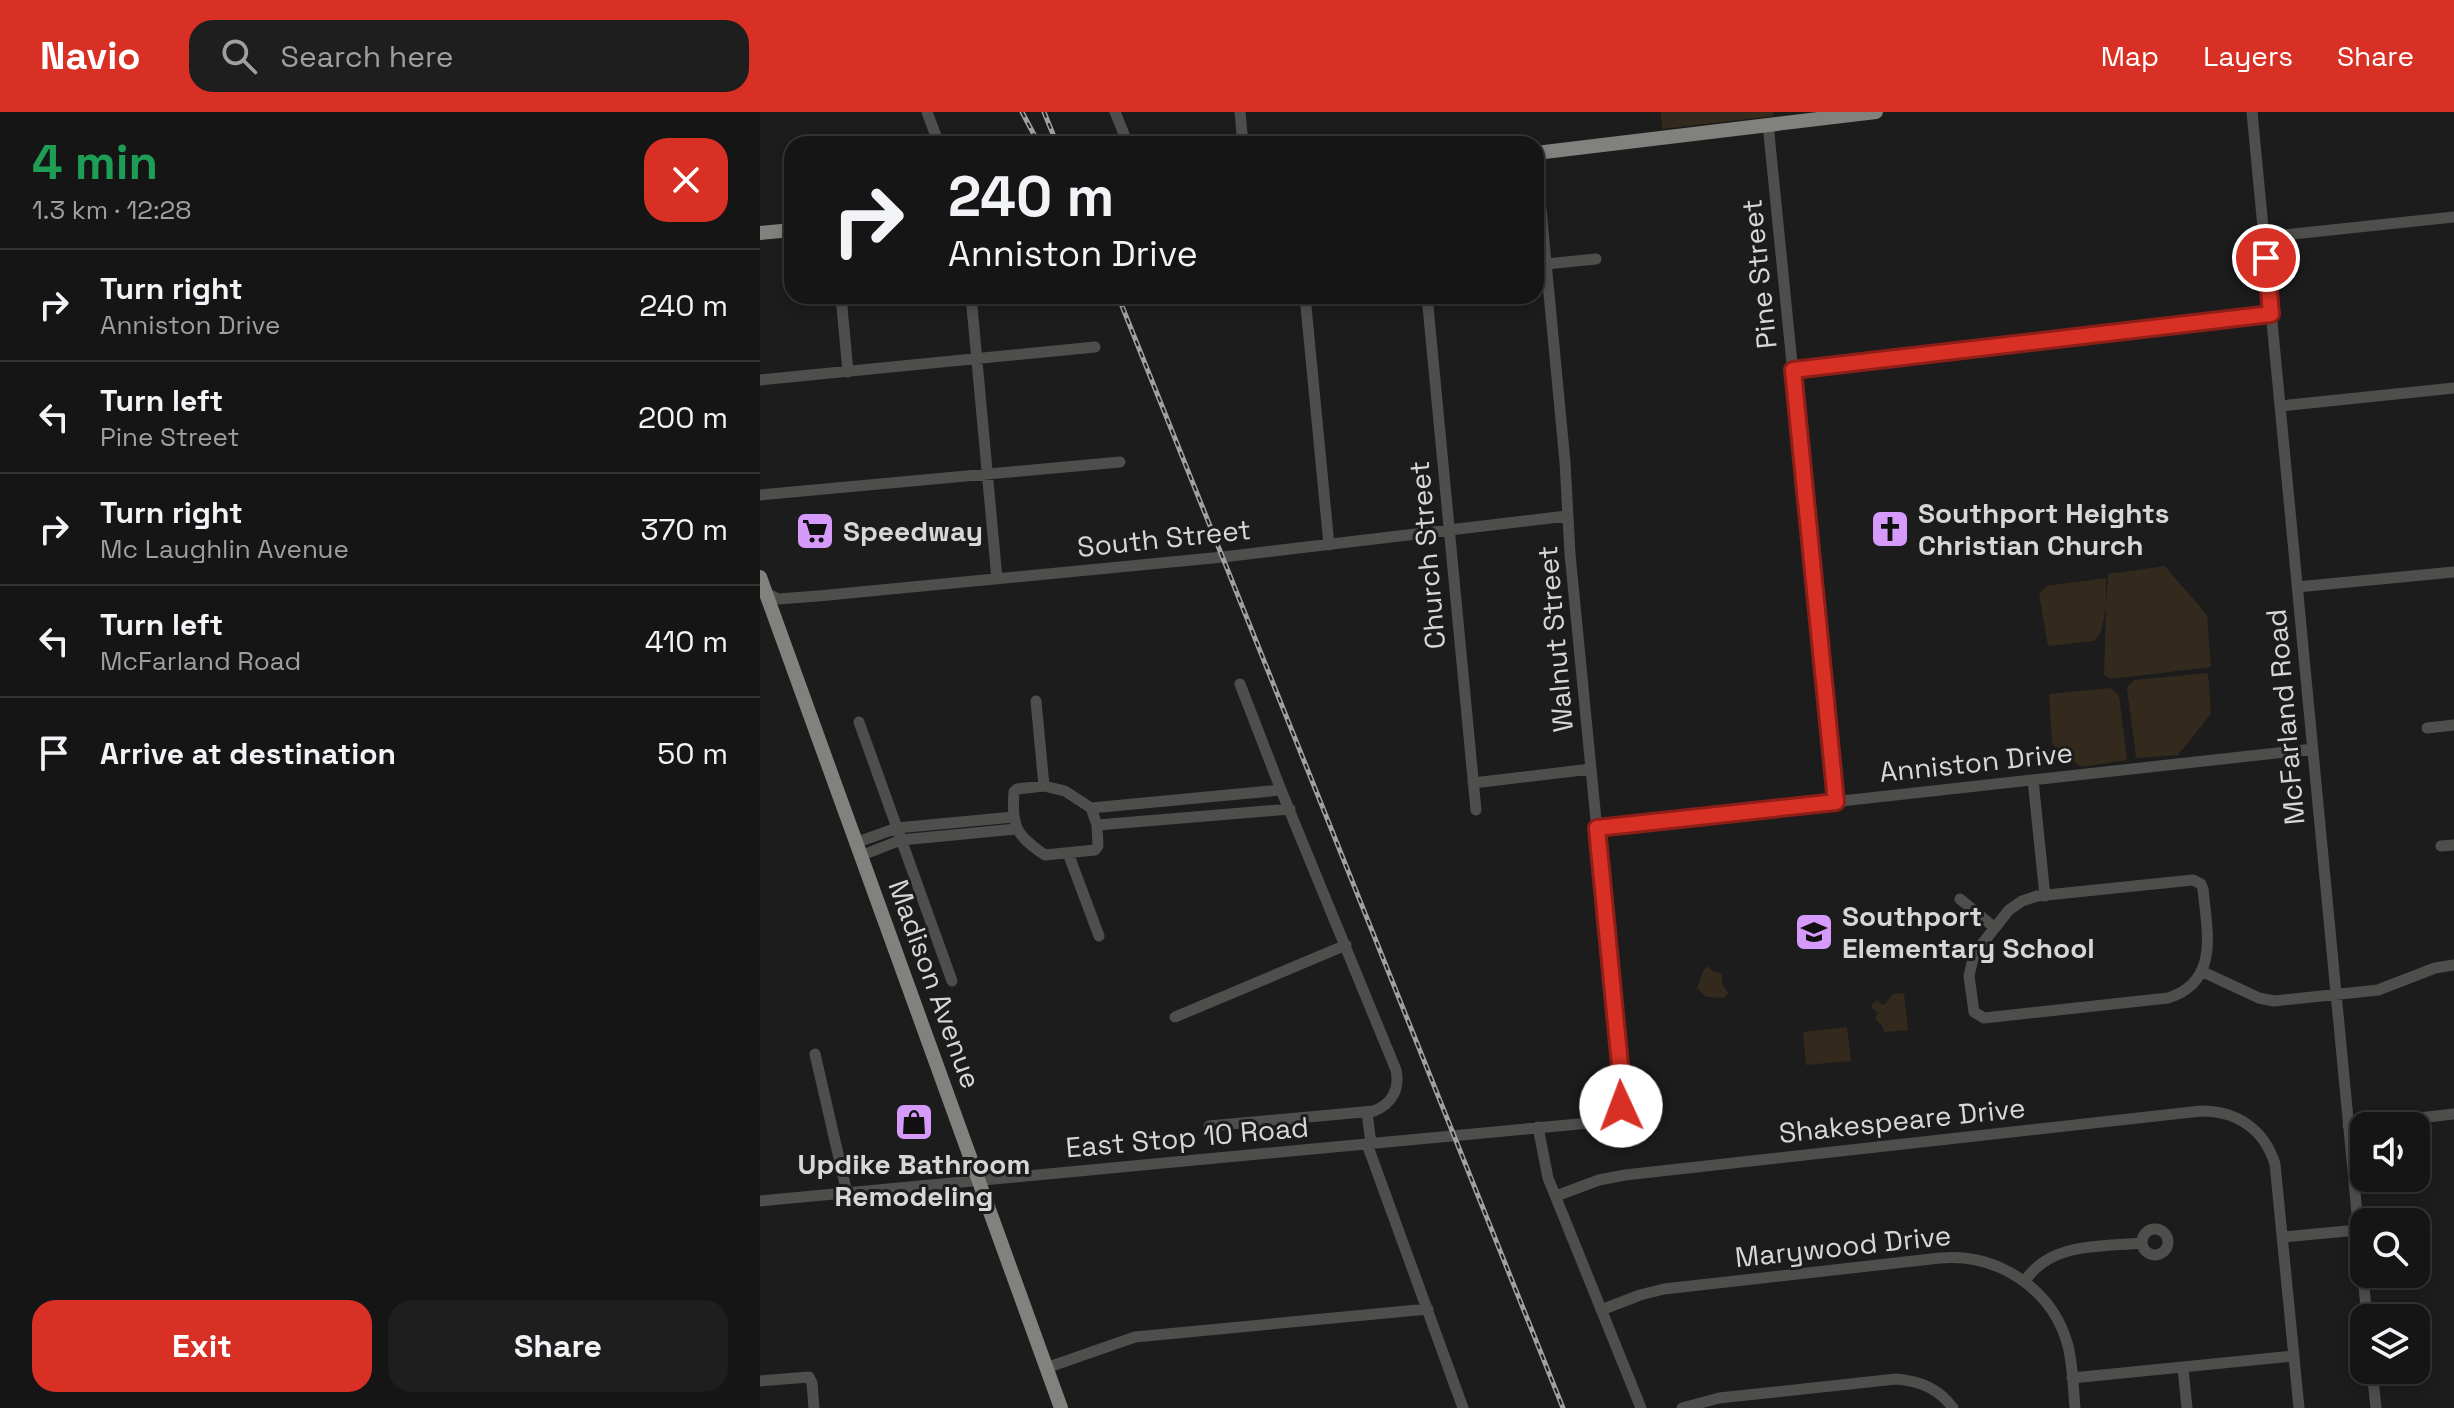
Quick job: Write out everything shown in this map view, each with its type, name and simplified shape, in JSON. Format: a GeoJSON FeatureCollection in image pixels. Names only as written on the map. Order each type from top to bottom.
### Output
{"type":"FeatureCollection","features":[{"type":"Feature","properties":{"kind":"main road"},"geometry":{"type":"LineString","coordinates":[[1544,154],[1876,112]]}},
{"type":"Feature","properties":{"kind":"main road"},"geometry":{"type":"LineString","coordinates":[[760,233],[784,231]]}},
{"type":"Feature","properties":{"kind":"main road","name":"Madison Avenue"},"geometry":{"type":"LineString","coordinates":[[760,577],[1061,1408]]}},
{"type":"Feature","properties":{"kind":"street"},"geometry":{"type":"LineString","coordinates":[[927,112],[936,136]]}},
{"type":"Feature","properties":{"kind":"street"},"geometry":{"type":"LineString","coordinates":[[1115,112],[1125,136]]}},
{"type":"Feature","properties":{"kind":"street"},"geometry":{"type":"LineString","coordinates":[[1240,112],[1242,136]]}},
{"type":"Feature","properties":{"kind":"street","name":"McFarland Road"},"geometry":{"type":"LineString","coordinates":[[2252,112],[2356,1208]]}},
{"type":"Feature","properties":{"kind":"street","name":"Pine Street"},"geometry":{"type":"LineString","coordinates":[[1768,124],[1836,802]]}},
{"type":"Feature","properties":{"kind":"street"},"geometry":{"type":"LineString","coordinates":[[2264,237],[2454,217]]}},
{"type":"Feature","properties":{"kind":"street"},"geometry":{"type":"LineString","coordinates":[[1544,264],[1596,259]]}},
{"type":"Feature","properties":{"kind":"street","name":"Walnut Street"},"geometry":{"type":"LineString","coordinates":[[1544,289],[1565,462],[1567,516],[1623,1096],[1617,1114]]}},
{"type":"Feature","properties":{"kind":"street"},"geometry":{"type":"LineString","coordinates":[[842,304],[848,372]]}},
{"type":"Feature","properties":{"kind":"street"},"geometry":{"type":"LineString","coordinates":[[972,304],[997,579]]}},
{"type":"Feature","properties":{"kind":"street"},"geometry":{"type":"LineString","coordinates":[[1306,304],[1329,545]]}},
{"type":"Feature","properties":{"kind":"street","name":"Church Street"},"geometry":{"type":"LineString","coordinates":[[1428,304],[1476,810]]}},
{"type":"Feature","properties":{"kind":"street"},"geometry":{"type":"LineString","coordinates":[[1793,370],[2271,314]]}},
{"type":"Feature","properties":{"kind":"street"},"geometry":{"type":"LineString","coordinates":[[760,380],[1095,347]]}},
{"type":"Feature","properties":{"kind":"street"},"geometry":{"type":"LineString","coordinates":[[2280,406],[2454,388]]}},
{"type":"Feature","properties":{"kind":"street"},"geometry":{"type":"LineString","coordinates":[[760,495],[1120,462]]}},
{"type":"Feature","properties":{"kind":"street","name":"South Street"},"geometry":{"type":"LineString","coordinates":[[763,592],[784,599],[997,579],[1329,545],[1567,516]]}},
{"type":"Feature","properties":{"kind":"street"},"geometry":{"type":"LineString","coordinates":[[2297,587],[2454,572]]}},
{"type":"Feature","properties":{"kind":"street"},"geometry":{"type":"LineString","coordinates":[[1209,1126],[1367,1112],[1380,1109],[1392,1098],[1397,1087],[1397,1072],[1240,684]]}},
{"type":"Feature","properties":{"kind":"street"},"geometry":{"type":"LineString","coordinates":[[1036,701],[1044,786]]}},
{"type":"Feature","properties":{"kind":"street"},"geometry":{"type":"LineString","coordinates":[[859,722],[952,981]]}},
{"type":"Feature","properties":{"kind":"street"},"geometry":{"type":"LineString","coordinates":[[2427,728],[2454,725]]}},
{"type":"Feature","properties":{"kind":"street","name":"Anniston Drive"},"geometry":{"type":"LineString","coordinates":[[1597,828],[2313,749]]}},
{"type":"Feature","properties":{"kind":"street"},"geometry":{"type":"LineString","coordinates":[[1473,783],[1591,769]]}},
{"type":"Feature","properties":{"kind":"street"},"geometry":{"type":"LineString","coordinates":[[2033,780],[2045,896]]}},
{"type":"Feature","properties":{"kind":"street"},"geometry":{"type":"LineString","coordinates":[[1057,787],[1091,808],[1097,825],[1097,848],[1094,851],[1045,855],[1019,835],[1014,823],[1015,791],[1057,787]]}},
{"type":"Feature","properties":{"kind":"street"},"geometry":{"type":"LineString","coordinates":[[1091,808],[1281,790]]}},
{"type":"Feature","properties":{"kind":"street"},"geometry":{"type":"LineString","coordinates":[[1097,825],[1290,809]]}},
{"type":"Feature","properties":{"kind":"street"},"geometry":{"type":"LineString","coordinates":[[857,849],[897,828],[1014,823]]}},
{"type":"Feature","properties":{"kind":"street"},"geometry":{"type":"LineString","coordinates":[[857,849],[1014,823]]}},
{"type":"Feature","properties":{"kind":"street"},"geometry":{"type":"LineString","coordinates":[[2441,846],[2454,845]]}},
{"type":"Feature","properties":{"kind":"street"},"geometry":{"type":"LineString","coordinates":[[1068,853],[1099,936]]}},
{"type":"Feature","properties":{"kind":"street"},"geometry":{"type":"LineString","coordinates":[[2193,880],[2198,882],[2203,889],[2208,940],[2201,971],[2186,991],[2168,998],[1984,1018],[1977,1016],[1972,1006],[1969,969],[1974,954],[2015,905],[2033,897],[2045,896],[2193,880]]}},
{"type":"Feature","properties":{"kind":"street"},"geometry":{"type":"LineString","coordinates":[[1960,899],[1995,928]]}},
{"type":"Feature","properties":{"kind":"street"},"geometry":{"type":"LineString","coordinates":[[1175,1017],[1346,945]]}},
{"type":"Feature","properties":{"kind":"street"},"geometry":{"type":"LineString","coordinates":[[2201,971],[2270,1001],[2378,990],[2435,968],[2454,965]]}},
{"type":"Feature","properties":{"kind":"street"},"geometry":{"type":"LineString","coordinates":[[815,1054],[847,1193]]}},
{"type":"Feature","properties":{"kind":"street","name":"Shakespeare Drive"},"geometry":{"type":"LineString","coordinates":[[1556,1196],[1599,1180],[1625,1175],[2201,1111],[2240,1119],[2265,1141],[2274,1160],[2283,1237]]}},
{"type":"Feature","properties":{"kind":"street"},"geometry":{"type":"LineString","coordinates":[[1367,1112],[1369,1144],[1463,1408]]}},
{"type":"Feature","properties":{"kind":"street","name":"East Stop 10 Road"},"geometry":{"type":"LineString","coordinates":[[760,1201],[1600,1122],[1617,1114]]}},
{"type":"Feature","properties":{"kind":"street"},"geometry":{"type":"LineString","coordinates":[[2348,1126],[2454,1114]]}},
{"type":"Feature","properties":{"kind":"street"},"geometry":{"type":"LineString","coordinates":[[1538,1127],[1543,1162],[1641,1408]]}},
{"type":"Feature","properties":{"kind":"street"},"geometry":{"type":"LineString","coordinates":[[2299,1408],[2283,1237],[2350,1231]]}},
{"type":"Feature","properties":{"kind":"street"},"geometry":{"type":"LineString","coordinates":[[2025,1281],[2036,1267],[2057,1253],[2142,1243]]}},
{"type":"Feature","properties":{"kind":"street","name":"Marywood Drive"},"geometry":{"type":"LineString","coordinates":[[1601,1310],[1664,1289],[1947,1257],[1969,1258],[1990,1263],[2025,1281],[2046,1302],[2061,1326],[2068,1347],[2075,1408]]}},
{"type":"Feature","properties":{"kind":"street"},"geometry":{"type":"LineString","coordinates":[[1046,1368],[1135,1337],[1428,1309]]}},
{"type":"Feature","properties":{"kind":"street"},"geometry":{"type":"LineString","coordinates":[[2072,1378],[2294,1356]]}},
{"type":"Feature","properties":{"kind":"street"},"geometry":{"type":"LineString","coordinates":[[2183,1368],[2187,1408]]}},
{"type":"Feature","properties":{"kind":"street"},"geometry":{"type":"LineString","coordinates":[[760,1381],[809,1377],[814,1408]]}},
{"type":"Feature","properties":{"kind":"street"},"geometry":{"type":"LineString","coordinates":[[1682,1408],[1719,1398],[1896,1379],[1918,1382],[1938,1392],[1953,1408]]}},
{"type":"Feature","properties":{"kind":"street"},"geometry":{"type":"LineString","coordinates":[[2373,1384],[2376,1408]]}},
{"type":"Feature","properties":{"kind":"shaded area"},"geometry":{"type":"Polygon","coordinates":[[[1661,112],[1773,112],[1774,116],[1662,129],[1661,112]]]}},
{"type":"Feature","properties":{"kind":"shaded area"},"geometry":{"type":"Polygon","coordinates":[[[2165,566],[2207,615],[2211,667],[2110,679],[2104,674],[2106,608],[2101,632],[2094,641],[2048,646],[2039,594],[2046,586],[2106,578],[2106,607],[2108,574],[2165,566]]]}},
{"type":"Feature","properties":{"kind":"shaded area"},"geometry":{"type":"Polygon","coordinates":[[[2208,673],[2211,714],[2178,755],[2136,758],[2127,688],[2134,680],[2208,673]]]}},
{"type":"Feature","properties":{"kind":"shaded area"},"geometry":{"type":"Polygon","coordinates":[[[2110,688],[2119,695],[2127,760],[2081,767],[2052,744],[2049,694],[2110,688]]]}},
{"type":"Feature","properties":{"kind":"shaded area"},"geometry":{"type":"Polygon","coordinates":[[[1707,966],[1714,972],[1722,973],[1722,984],[1728,993],[1724,998],[1706,997],[1697,988],[1707,966]]]}},
{"type":"Feature","properties":{"kind":"shaded area"},"geometry":{"type":"Polygon","coordinates":[[[1904,993],[1908,1030],[1884,1032],[1875,1018],[1878,1013],[1872,1004],[1877,1000],[1885,1004],[1893,994],[1904,993]]]}},
{"type":"Feature","properties":{"kind":"shaded area"},"geometry":{"type":"Polygon","coordinates":[[[1847,1027],[1851,1061],[1806,1065],[1803,1032],[1847,1027]]]}},
{"type":"Feature","properties":{"kind":"railway"},"geometry":{"type":"LineString","coordinates":[[1022,112],[1035,136]]}},
{"type":"Feature","properties":{"kind":"railway"},"geometry":{"type":"LineString","coordinates":[[1044,112],[1054,136]]}},
{"type":"Feature","properties":{"kind":"railway"},"geometry":{"type":"LineString","coordinates":[[1121,304],[1563,1408]]}},
{"type":"Feature","properties":{"kind":"place","name":"Southport Heights Christian Church"},"geometry":{"type":"Point","coordinates":[1890,529]}},
{"type":"Feature","properties":{"kind":"place","name":"Speedway"},"geometry":{"type":"Point","coordinates":[815,531]}},
{"type":"Feature","properties":{"kind":"place","name":"Southport Elementary School"},"geometry":{"type":"Point","coordinates":[1814,932]}},
{"type":"Feature","properties":{"kind":"place","name":"Updike Bathroom Remodeling"},"geometry":{"type":"Point","coordinates":[914,1122]}},
{"type":"Feature","properties":{"kind":"route"},"geometry":{"type":"LineString","coordinates":[[1621,1106],[1623,1096],[1597,828],[1836,802],[1793,370],[2271,314],[2266,258]]}}]}
